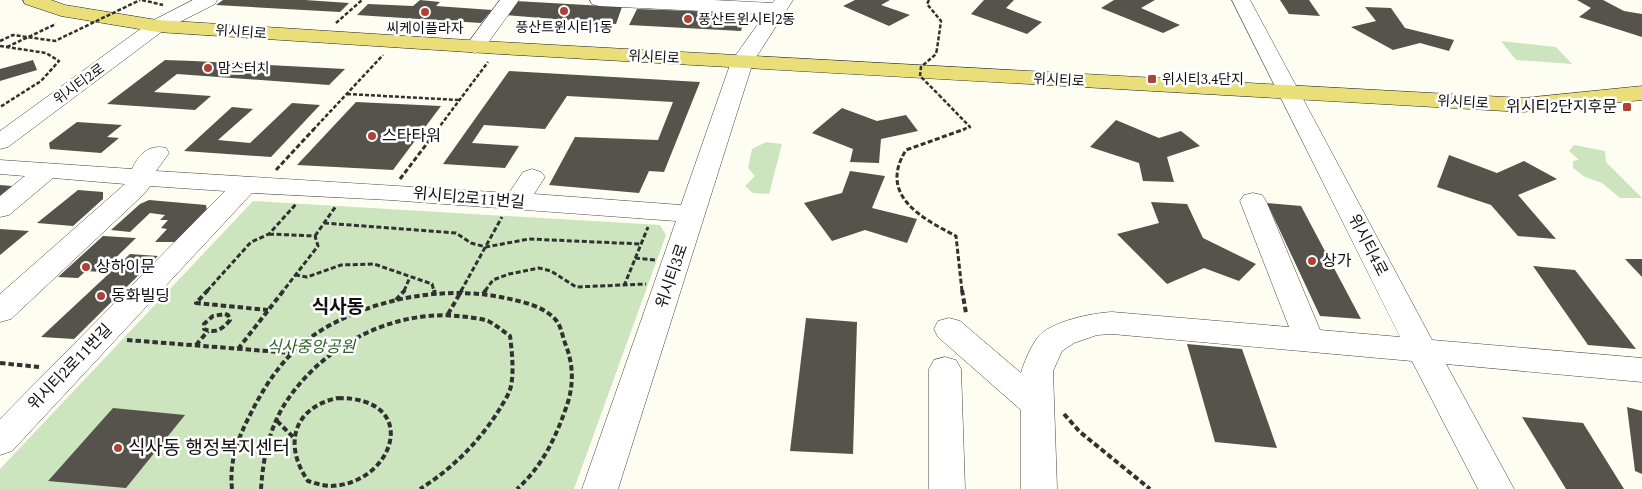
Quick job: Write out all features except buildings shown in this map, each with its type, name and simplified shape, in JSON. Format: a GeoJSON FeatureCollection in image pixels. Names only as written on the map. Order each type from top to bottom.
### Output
{"type":"FeatureCollection","features":[{"type":"Feature","properties":{"kind":"main road","name":"위시티로"},"geometry":{"type":"LineString","coordinates":[[32,0],[61,10],[157,26],[321,37],[483,53],[742,62],[1524,106],[1642,93]]}},
{"type":"Feature","properties":{"kind":"street","name":"위시티로"},"geometry":{"type":"LineString","coordinates":[[157,26],[208,0]]}},
{"type":"Feature","properties":{"kind":"street"},"geometry":{"type":"LineString","coordinates":[[483,53],[510,0]]}},
{"type":"Feature","properties":{"kind":"street"},"geometry":{"type":"LineString","coordinates":[[599,0],[781,5]]}},
{"type":"Feature","properties":{"kind":"street","name":"위시티4로"},"geometry":{"type":"LineString","coordinates":[[1241,0],[1496,489]]}},
{"type":"Feature","properties":{"kind":"street","name":"위시티3로"},"geometry":{"type":"LineString","coordinates":[[600,489],[742,62],[781,5]]}},
{"type":"Feature","properties":{"kind":"street","name":"위시티2로"},"geometry":{"type":"LineString","coordinates":[[0,142],[157,26]]}},
{"type":"Feature","properties":{"kind":"street"},"geometry":{"type":"LineString","coordinates":[[0,311],[136,188],[147,163],[156,153]]}},
{"type":"Feature","properties":{"kind":"street","name":"위시티2로11번길"},"geometry":{"type":"LineString","coordinates":[[0,167],[142,177],[258,180],[390,192],[512,206],[693,214]]}},
{"type":"Feature","properties":{"kind":"street"},"geometry":{"type":"LineString","coordinates":[[0,209],[47,171]]}},
{"type":"Feature","properties":{"kind":"street"},"geometry":{"type":"LineString","coordinates":[[512,206],[532,177]]}},
{"type":"Feature","properties":{"kind":"street","name":"위시티2로11번길"},"geometry":{"type":"LineString","coordinates":[[0,441],[258,180]]}},
{"type":"Feature","properties":{"kind":"street"},"geometry":{"type":"LineString","coordinates":[[1253,201],[1309,340]]}},
{"type":"Feature","properties":{"kind":"street"},"geometry":{"type":"LineString","coordinates":[[1039,489],[1037,371],[1050,344],[1063,335],[1095,324],[1112,323],[1642,370]]}},
{"type":"Feature","properties":{"kind":"street"},"geometry":{"type":"LineString","coordinates":[[949,330],[1037,405]]}},
{"type":"Feature","properties":{"kind":"street"},"geometry":{"type":"LineString","coordinates":[[945,369],[947,489]]}},
{"type":"Feature","properties":{"kind":"path"},"geometry":{"type":"LineString","coordinates":[[0,41],[13,35],[55,41],[141,0],[164,6]]}},
{"type":"Feature","properties":{"kind":"path"},"geometry":{"type":"LineString","coordinates":[[321,37],[362,0]]}},
{"type":"Feature","properties":{"kind":"path"},"geometry":{"type":"LineString","coordinates":[[929,0],[927,4],[941,21],[936,54],[921,67],[920,76],[970,127],[906,150],[898,163],[896,179],[902,194],[913,209],[930,223],[956,236]]}},
{"type":"Feature","properties":{"kind":"path"},"geometry":{"type":"LineString","coordinates":[[6,47],[63,21]]}},
{"type":"Feature","properties":{"kind":"path"},"geometry":{"type":"LineString","coordinates":[[0,46],[46,53],[59,61],[53,70],[36,84],[0,107]]}},
{"type":"Feature","properties":{"kind":"path"},"geometry":{"type":"LineString","coordinates":[[258,180],[347,94],[386,52]]}},
{"type":"Feature","properties":{"kind":"path"},"geometry":{"type":"LineString","coordinates":[[396,183],[460,100],[483,53]]}},
{"type":"Feature","properties":{"kind":"path"},"geometry":{"type":"LineString","coordinates":[[347,94],[460,100]]}},
{"type":"Feature","properties":{"kind":"path"},"geometry":{"type":"LineString","coordinates":[[268,310],[196,303],[251,242],[269,234],[301,199]]}},
{"type":"Feature","properties":{"kind":"path"},"geometry":{"type":"LineString","coordinates":[[315,236],[341,201]]}},
{"type":"Feature","properties":{"kind":"path"},"geometry":{"type":"LineString","coordinates":[[448,314],[486,246],[512,206]]}},
{"type":"Feature","properties":{"kind":"path"},"geometry":{"type":"LineString","coordinates":[[624,286],[651,219]]}},
{"type":"Feature","properties":{"kind":"path"},"geometry":{"type":"LineString","coordinates":[[324,223],[456,233],[471,242],[486,246],[529,238],[641,244]]}},
{"type":"Feature","properties":{"kind":"path"},"geometry":{"type":"LineString","coordinates":[[269,234],[315,236]]}},
{"type":"Feature","properties":{"kind":"path"},"geometry":{"type":"LineString","coordinates":[[238,349],[318,246],[315,236]]}},
{"type":"Feature","properties":{"kind":"path"},"geometry":{"type":"LineString","coordinates":[[635,258],[662,260]]}},
{"type":"Feature","properties":{"kind":"path"},"geometry":{"type":"LineString","coordinates":[[295,274],[307,277],[341,265],[355,263],[374,264],[394,269],[410,277],[432,284],[435,294]]}},
{"type":"Feature","properties":{"kind":"path"},"geometry":{"type":"LineString","coordinates":[[484,294],[493,280],[525,269],[539,268],[551,271],[576,287],[654,283]]}},
{"type":"Feature","properties":{"kind":"path"},"geometry":{"type":"LineString","coordinates":[[396,301],[410,277]]}},
{"type":"Feature","properties":{"kind":"path"},"geometry":{"type":"LineString","coordinates":[[232,489],[234,448],[258,399],[277,370],[292,352],[312,337],[339,322],[396,301],[435,294],[460,292],[484,294],[529,303],[556,320],[571,356],[573,385],[562,422],[528,481],[517,489]]}},
{"type":"Feature","properties":{"kind":"path"},"geometry":{"type":"LineString","coordinates":[[208,331],[203,326],[206,321],[213,316],[225,314],[233,307]]}},
{"type":"Feature","properties":{"kind":"path"},"geometry":{"type":"LineString","coordinates":[[196,345],[208,331],[217,330],[228,323],[230,317],[225,314]]}},
{"type":"Feature","properties":{"kind":"path"},"geometry":{"type":"LineString","coordinates":[[261,489],[262,468],[277,421],[292,394],[334,351],[395,321],[448,314],[487,321],[510,336],[512,353],[511,388],[497,414],[476,441],[446,471],[420,489]]}},
{"type":"Feature","properties":{"kind":"path"},"geometry":{"type":"LineString","coordinates":[[122,340],[292,352]]}},
{"type":"Feature","properties":{"kind":"path"},"geometry":{"type":"LineString","coordinates":[[0,364],[45,367]]}},
{"type":"Feature","properties":{"kind":"path"},"geometry":{"type":"LineString","coordinates":[[277,421],[294,438],[293,453],[300,470],[308,481],[330,486],[354,481],[375,468],[387,451],[391,436],[390,424],[383,412],[365,401],[345,398],[323,400],[305,414],[294,438]]}},
{"type":"Feature","properties":{"kind":"green space"},"geometry":{"type":"Polygon","coordinates":[[[1501,41],[1556,47],[1572,64],[1516,60],[1501,41]]]}},
{"type":"Feature","properties":{"kind":"green space"},"geometry":{"type":"Polygon","coordinates":[[[766,142],[782,144],[769,194],[753,193],[745,186],[755,176],[748,168],[752,149],[766,142]]]}},
{"type":"Feature","properties":{"kind":"green space"},"geometry":{"type":"Polygon","coordinates":[[[1574,145],[1605,151],[1606,162],[1642,198],[1620,198],[1602,183],[1585,177],[1573,168],[1573,161],[1579,160],[1569,151],[1574,145]]]}},
{"type":"Feature","properties":{"kind":"green space","name":"식사중앙공원"},"geometry":{"type":"Polygon","coordinates":[[[253,201],[660,225],[666,235],[574,489],[0,489],[0,469],[253,201]]]}},
{"type":"Feature","properties":{"kind":"place","name":"풍산트윈시티1동"},"geometry":{"type":"Point","coordinates":[564,11]}},
{"type":"Feature","properties":{"kind":"place","name":"씨케이플라자"},"geometry":{"type":"Point","coordinates":[425,12]}},
{"type":"Feature","properties":{"kind":"place","name":"풍산트윈시티2동"},"geometry":{"type":"Point","coordinates":[688,19]}},
{"type":"Feature","properties":{"kind":"place","name":"맘스터치"},"geometry":{"type":"Point","coordinates":[208,68]}},
{"type":"Feature","properties":{"kind":"place","name":"위시티3.4단지"},"geometry":{"type":"Point","coordinates":[1152,79]}},
{"type":"Feature","properties":{"kind":"place","name":"위시티2단지후문"},"geometry":{"type":"Point","coordinates":[1627,107]}},
{"type":"Feature","properties":{"kind":"place","name":"스타타워"},"geometry":{"type":"Point","coordinates":[372,136]}},
{"type":"Feature","properties":{"kind":"place","name":"상가"},"geometry":{"type":"Point","coordinates":[1312,261]}},
{"type":"Feature","properties":{"kind":"place","name":"상하이문"},"geometry":{"type":"Point","coordinates":[86,267]}},
{"type":"Feature","properties":{"kind":"place","name":"동화빌딩"},"geometry":{"type":"Point","coordinates":[101,296]}},
{"type":"Feature","properties":{"kind":"place","name":"식사동 행정복지센터"},"geometry":{"type":"Point","coordinates":[118,448]}},
{"type":"Feature","properties":{"kind":"district","name":"식사동"},"geometry":{"type":"Point","coordinates":[338,307]}}]}
